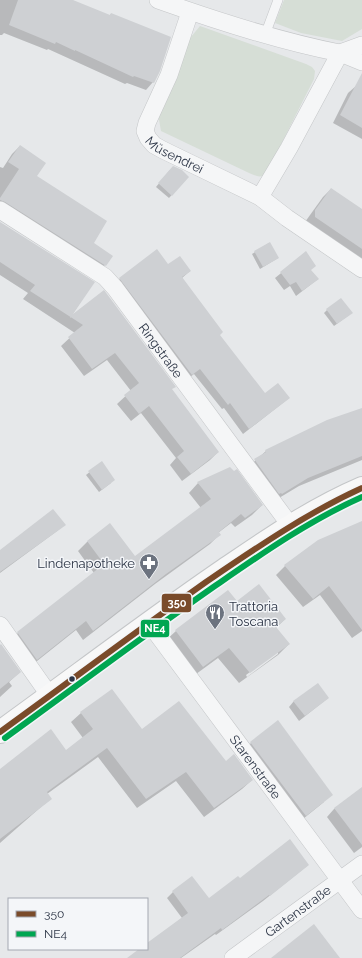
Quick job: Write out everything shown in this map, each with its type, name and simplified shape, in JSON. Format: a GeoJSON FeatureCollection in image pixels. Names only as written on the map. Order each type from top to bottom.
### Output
{"type":"FeatureCollection","features":[{"type":"Feature","properties":{"kind":"street"},"geometry":{"type":"LineString","coordinates":[[158,0],[190,12],[265,35],[302,46],[340,53],[362,62]]}},
{"type":"Feature","properties":{"kind":"street","name":"Müsendrei"},"geometry":{"type":"LineString","coordinates":[[190,12],[169,74],[147,123],[145,131],[148,138],[163,150],[260,197],[287,218],[362,269]]}},
{"type":"Feature","properties":{"kind":"street"},"geometry":{"type":"LineString","coordinates":[[260,197],[289,148],[340,53],[362,45]]}},
{"type":"Feature","properties":{"kind":"street","name":"Ringstraße"},"geometry":{"type":"LineString","coordinates":[[0,210],[105,277],[120,294],[290,525]]}},
{"type":"Feature","properties":{"kind":"street"},"geometry":{"type":"LineString","coordinates":[[0,732],[149,623],[290,525],[334,500],[362,488]]}},
{"type":"Feature","properties":{"kind":"street","name":"Starenstraße"},"geometry":{"type":"LineString","coordinates":[[149,623],[362,910]]}},
{"type":"Feature","properties":{"kind":"street"},"geometry":{"type":"LineString","coordinates":[[0,625],[50,696]]}},
{"type":"Feature","properties":{"kind":"street","name":"Gartenstraße"},"geometry":{"type":"LineString","coordinates":[[233,958],[362,864]]}},
{"type":"Feature","properties":{"kind":"lane"},"geometry":{"type":"LineString","coordinates":[[265,35],[278,0]]}},
{"type":"Feature","properties":{"kind":"shaded area"},"geometry":{"type":"Polygon","coordinates":[[[284,0],[362,0],[362,29],[342,41],[301,33],[275,23],[284,0]]]}},
{"type":"Feature","properties":{"kind":"shaded area"},"geometry":{"type":"Polygon","coordinates":[[[200,26],[306,64],[312,67],[315,71],[314,79],[266,174],[262,176],[249,173],[161,131],[158,114],[186,43],[200,26]]]}},
{"type":"Feature","properties":{"kind":"building"},"geometry":{"type":"Polygon","coordinates":[[[18,0],[73,0],[110,15],[111,13],[171,37],[160,71],[154,83],[134,76],[133,77],[56,42],[55,44],[9,25],[18,0]]]}},
{"type":"Feature","properties":{"kind":"building"},"geometry":{"type":"Polygon","coordinates":[[[362,73],[362,128],[340,115],[362,73]]]}},
{"type":"Feature","properties":{"kind":"building"},"geometry":{"type":"Polygon","coordinates":[[[20,145],[46,163],[37,176],[107,221],[94,243],[113,256],[106,266],[0,200],[19,169],[8,162],[20,145]]]}},
{"type":"Feature","properties":{"kind":"building"},"geometry":{"type":"Polygon","coordinates":[[[173,166],[182,170],[189,177],[172,196],[158,183],[173,166]]]}},
{"type":"Feature","properties":{"kind":"building"},"geometry":{"type":"Polygon","coordinates":[[[331,188],[362,209],[362,249],[315,217],[315,210],[331,188]]]}},
{"type":"Feature","properties":{"kind":"building"},"geometry":{"type":"Polygon","coordinates":[[[0,222],[95,282],[73,314],[104,290],[176,387],[172,389],[219,452],[191,474],[177,457],[184,451],[149,406],[139,414],[124,395],[139,383],[115,353],[92,369],[68,337],[83,325],[30,291],[35,285],[0,262],[0,222]]]}},
{"type":"Feature","properties":{"kind":"building"},"geometry":{"type":"Polygon","coordinates":[[[270,242],[279,258],[263,267],[254,251],[270,242]]]}},
{"type":"Feature","properties":{"kind":"building"},"geometry":{"type":"Polygon","coordinates":[[[157,249],[168,264],[180,256],[191,271],[182,277],[223,332],[220,335],[265,393],[278,383],[290,398],[249,429],[230,403],[228,405],[200,369],[192,375],[119,278],[157,249]]]}},
{"type":"Feature","properties":{"kind":"building"},"geometry":{"type":"Polygon","coordinates":[[[306,251],[316,266],[311,270],[319,279],[302,291],[296,282],[290,285],[280,272],[306,251]]]}},
{"type":"Feature","properties":{"kind":"building"},"geometry":{"type":"Polygon","coordinates":[[[341,298],[353,313],[337,324],[326,309],[341,298]]]}},
{"type":"Feature","properties":{"kind":"building"},"geometry":{"type":"Polygon","coordinates":[[[362,408],[362,456],[308,478],[282,494],[279,494],[254,459],[266,452],[265,450],[327,420],[362,408]]]}},
{"type":"Feature","properties":{"kind":"building"},"geometry":{"type":"Polygon","coordinates":[[[102,461],[115,480],[102,490],[88,471],[102,461]]]}},
{"type":"Feature","properties":{"kind":"building"},"geometry":{"type":"Polygon","coordinates":[[[230,467],[234,471],[237,469],[263,505],[245,518],[241,514],[219,532],[221,535],[166,574],[93,631],[86,621],[37,660],[17,632],[104,564],[87,541],[110,523],[135,556],[211,499],[197,482],[230,467]]]}},
{"type":"Feature","properties":{"kind":"building"},"geometry":{"type":"Polygon","coordinates":[[[53,509],[66,525],[0,572],[0,550],[53,509]]]}},
{"type":"Feature","properties":{"kind":"building"},"geometry":{"type":"Polygon","coordinates":[[[362,521],[362,630],[329,586],[313,599],[284,565],[318,540],[362,521]]]}},
{"type":"Feature","properties":{"kind":"building"},"geometry":{"type":"Polygon","coordinates":[[[259,584],[286,619],[276,627],[290,644],[250,673],[229,648],[203,667],[175,630],[228,590],[237,601],[259,584]]]}},
{"type":"Feature","properties":{"kind":"building"},"geometry":{"type":"Polygon","coordinates":[[[1,644],[21,672],[0,689],[0,645],[1,644]]]}},
{"type":"Feature","properties":{"kind":"building"},"geometry":{"type":"Polygon","coordinates":[[[318,683],[329,698],[305,716],[293,701],[318,683]]]}},
{"type":"Feature","properties":{"kind":"building"},"geometry":{"type":"Polygon","coordinates":[[[112,689],[142,729],[179,701],[226,761],[234,754],[253,780],[214,808],[186,772],[146,799],[107,748],[47,792],[52,799],[0,839],[0,769],[51,729],[66,750],[93,729],[80,712],[112,689]]]}},
{"type":"Feature","properties":{"kind":"building"},"geometry":{"type":"Polygon","coordinates":[[[278,720],[333,795],[306,816],[250,742],[278,720]]]}},
{"type":"Feature","properties":{"kind":"building"},"geometry":{"type":"Polygon","coordinates":[[[362,787],[362,845],[334,808],[362,787]]]}},
{"type":"Feature","properties":{"kind":"building"},"geometry":{"type":"Polygon","coordinates":[[[290,839],[309,865],[270,896],[269,895],[222,930],[221,928],[180,958],[127,958],[138,950],[148,950],[148,942],[188,913],[172,891],[192,876],[209,898],[238,876],[240,878],[290,839]]]}},
{"type":"Feature","properties":{"kind":"building"},"geometry":{"type":"Polygon","coordinates":[[[314,924],[340,958],[271,958],[314,924]]]}},
{"type":"Feature","properties":{"kind":"transit line","name":"350"},"geometry":{"type":"LineString","coordinates":[[0,732],[225,569],[321,508],[362,488]]}},
{"type":"Feature","properties":{"kind":"transit line","name":"NE4"},"geometry":{"type":"LineString","coordinates":[[5,738],[248,563],[303,528],[342,506],[362,497]]}},
{"type":"Feature","properties":{"kind":"place","name":"Lindenapotheke"},"geometry":{"type":"Point","coordinates":[149,580]}},
{"type":"Feature","properties":{"kind":"place","name":"Trattoria Toscana"},"geometry":{"type":"Point","coordinates":[215,630]}}]}
